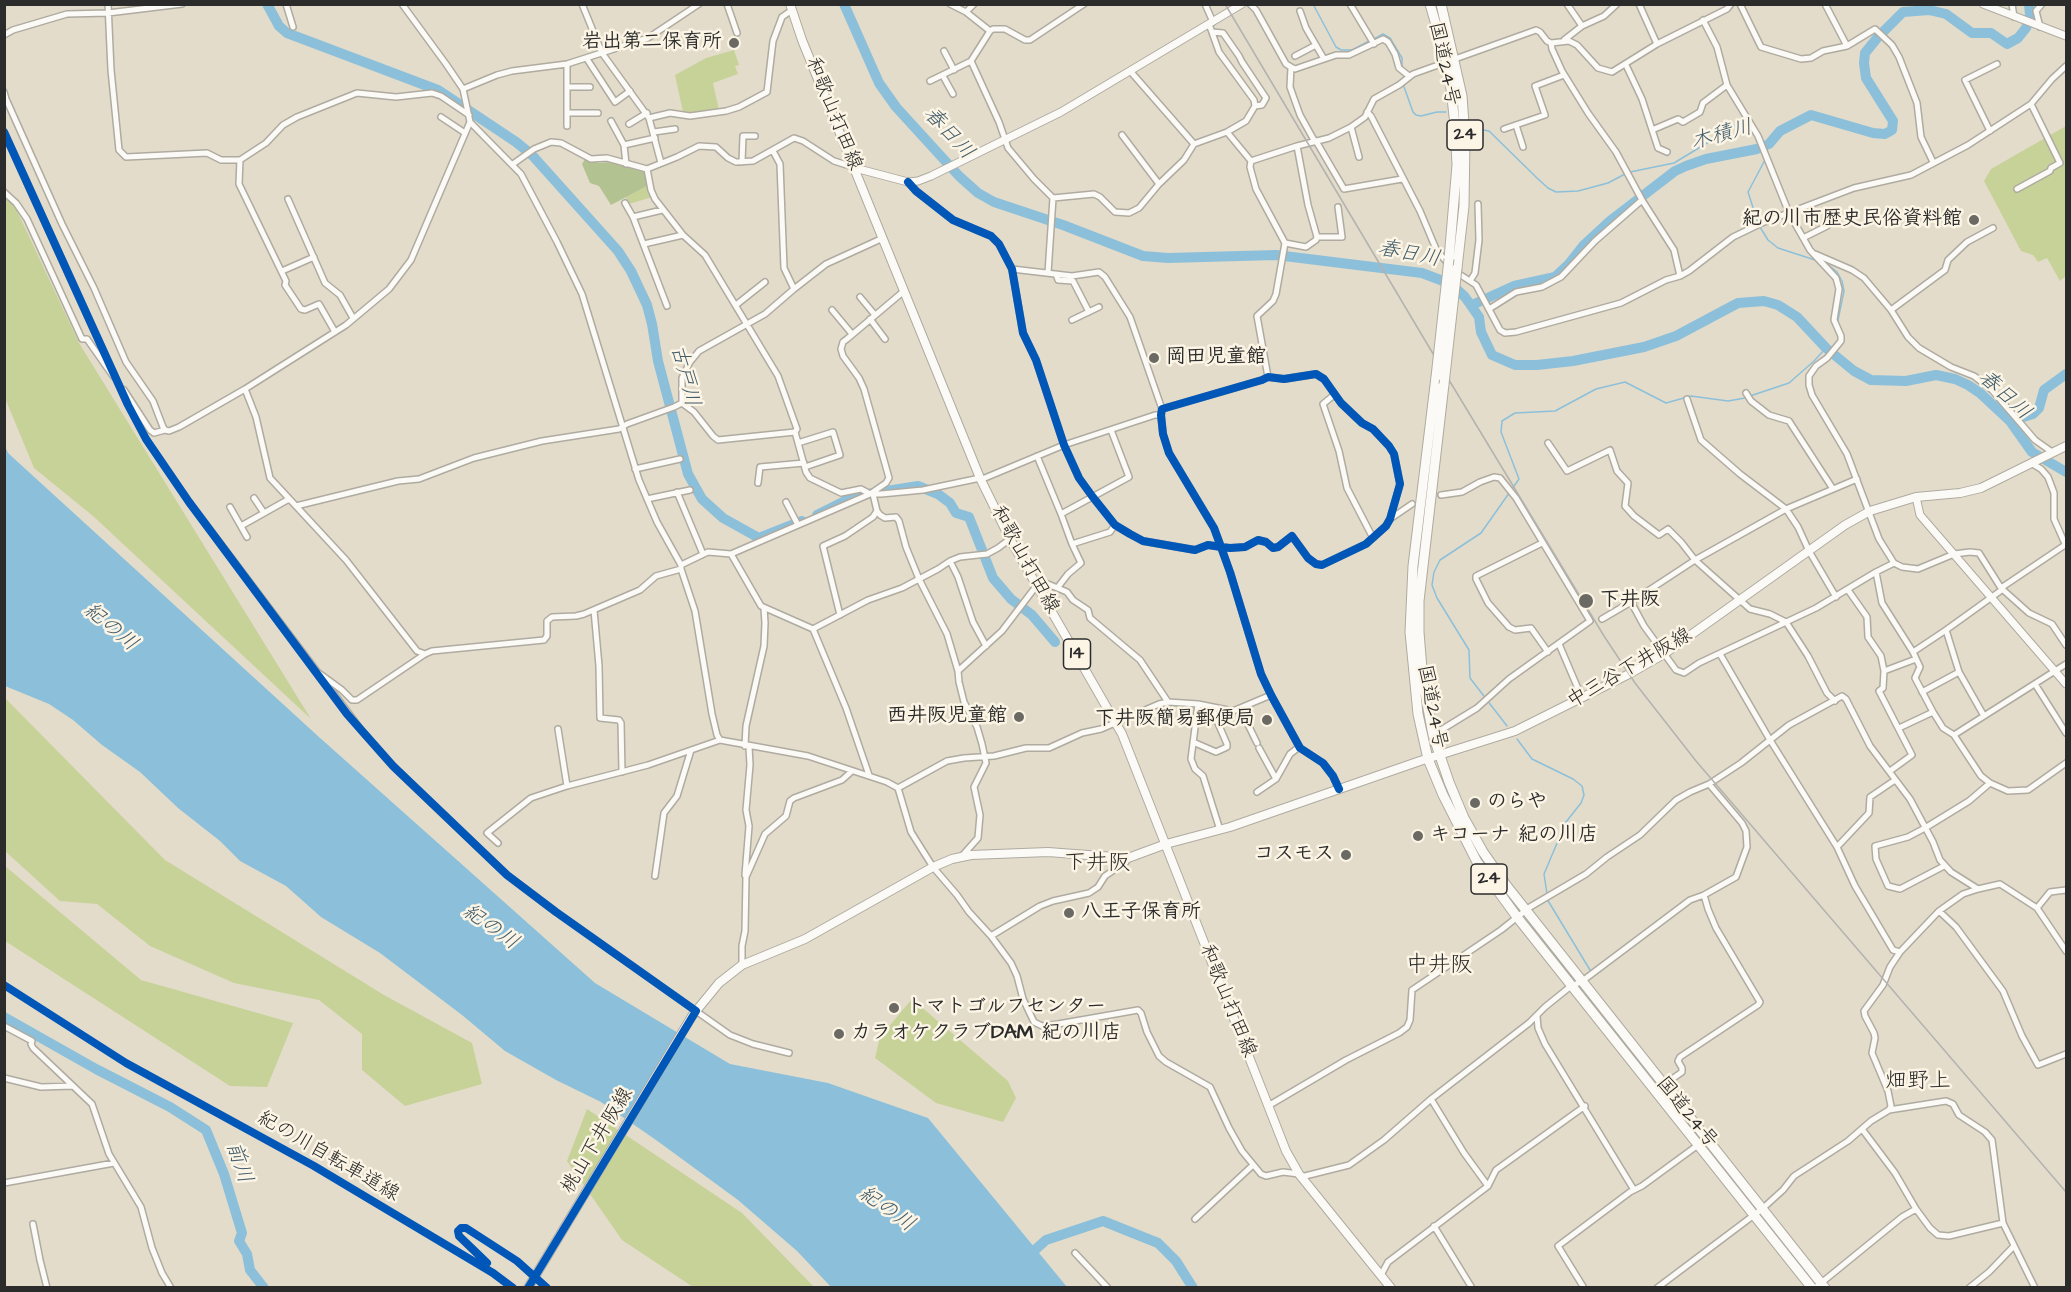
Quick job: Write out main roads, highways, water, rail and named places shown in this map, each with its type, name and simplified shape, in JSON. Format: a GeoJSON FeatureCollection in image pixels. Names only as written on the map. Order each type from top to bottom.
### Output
{"type":"FeatureCollection","features":[{"type":"Feature","properties":{"kind":"highway","name":"国道24号"},"geometry":{"type":"LineString","coordinates":[[1430,4],[1462,96],[1466,165],[1464,206],[1419,602],[1423,681],[1440,756],[1464,818],[1483,852],[1660,1088],[1698,1144],[1754,1215],[1818,1286]]}},
{"type":"Feature","properties":{"kind":"highway","name":"国道24号"},"geometry":{"type":"LineString","coordinates":[[1441,4],[1451,61],[1457,165],[1449,259],[1413,566],[1410,633],[1418,714],[1428,759],[1465,841],[1477,862],[1517,917],[1571,986],[1762,1209],[1818,1286]]}},
{"type":"Feature","properties":{"kind":"main road","name":"和歌山打田線"},"geometry":{"type":"LineString","coordinates":[[792,6],[802,40],[980,479],[1010,539],[1122,734],[1286,1151],[1300,1176],[1391,1287]]}},
{"type":"Feature","properties":{"kind":"main road","name":"中三谷下井阪線"},"geometry":{"type":"LineString","coordinates":[[1166,844],[1220,830],[1515,731],[1664,654],[1845,525],[1870,511],[1916,497],[1960,493],[1981,488],[2067,446]]}},
{"type":"Feature","properties":{"kind":"main road","name":"桃山下井阪線"},"geometry":{"type":"LineString","coordinates":[[528,1287],[694,1014],[719,983],[742,965],[805,939],[933,867],[962,856],[1048,852],[1128,858],[1166,844]]}},
{"type":"Feature","properties":{"kind":"water","name":"紀の川"},"geometry":{"type":"Polygon","coordinates":[[[4,444],[8,453],[319,737],[595,983],[730,1064],[828,1083],[928,1118],[1067,1287],[831,1287],[797,1251],[738,1200],[656,1140],[601,1102],[505,1051],[462,1015],[380,953],[321,917],[286,886],[240,861],[140,772],[102,745],[73,720],[49,704],[5,686],[4,444]]]}},
{"type":"Feature","properties":{"kind":"waterway","name":"古戸川"},"geometry":{"type":"LineString","coordinates":[[267,4],[279,26],[287,33],[438,90],[532,155],[618,251],[631,271],[647,305],[658,361],[688,474],[702,499],[723,518],[759,538],[802,521]]}},
{"type":"Feature","properties":{"kind":"waterway","name":"春日川"},"geometry":{"type":"LineString","coordinates":[[844,4],[879,83],[896,107],[959,176],[978,193],[994,202],[1063,225],[1143,256],[1168,258],[1276,255],[1422,273],[1451,284],[1465,297],[1479,317],[1481,332],[1492,355],[1515,365],[1573,361],[1644,347],[1676,336],[1738,303],[1764,301],[1778,305],[1797,317],[1826,348],[1854,371],[1871,380],[1906,381],[1936,375],[1955,379],[1968,385],[2010,421],[2032,452],[2066,472]]}},
{"type":"Feature","properties":{"kind":"waterway"},"geometry":{"type":"LineString","coordinates":[[1313,4],[1336,47],[1341,50],[1352,50],[1369,41]]}},
{"type":"Feature","properties":{"kind":"waterway","name":"木積川"},"geometry":{"type":"LineString","coordinates":[[1472,305],[1514,286],[1555,277],[1610,221],[1675,171],[1686,166],[1706,159],[1757,149],[1769,144],[1780,131],[1811,115],[1873,133],[1885,134],[1892,130],[1893,121],[1866,78],[1864,63],[1865,53],[1903,12],[1929,10],[1946,14],[1972,33],[1991,33],[2007,44],[2018,38],[2026,28],[2030,15],[2029,4]]}},
{"type":"Feature","properties":{"kind":"waterway"},"geometry":{"type":"LineString","coordinates":[[1374,39],[1383,34],[1390,38],[1402,58],[1402,68]]}},
{"type":"Feature","properties":{"kind":"waterway"},"geometry":{"type":"LineString","coordinates":[[1403,84],[1416,115],[1446,112]]}},
{"type":"Feature","properties":{"kind":"waterway"},"geometry":{"type":"LineString","coordinates":[[1630,172],[1674,163],[1745,120]]}},
{"type":"Feature","properties":{"kind":"waterway"},"geometry":{"type":"LineString","coordinates":[[1473,128],[1489,131],[1537,178],[1556,192],[1578,191],[1608,183],[1625,174]]}},
{"type":"Feature","properties":{"kind":"waterway"},"geometry":{"type":"LineString","coordinates":[[1765,145],[1768,154]]}},
{"type":"Feature","properties":{"kind":"waterway"},"geometry":{"type":"LineString","coordinates":[[1758,223],[1748,192],[1766,158]]}},
{"type":"Feature","properties":{"kind":"waterway"},"geometry":{"type":"LineString","coordinates":[[1760,227],[1768,240],[1778,248],[1815,260]]}},
{"type":"Feature","properties":{"kind":"waterway"},"geometry":{"type":"LineString","coordinates":[[1826,263],[1837,272],[1842,281],[1844,291],[1838,320]]}},
{"type":"Feature","properties":{"kind":"waterway"},"geometry":{"type":"LineString","coordinates":[[1750,396],[1789,383],[1826,348]]}},
{"type":"Feature","properties":{"kind":"waterway"},"geometry":{"type":"LineString","coordinates":[[2010,421],[2033,414],[2039,408],[2044,390],[2066,374]]}},
{"type":"Feature","properties":{"kind":"waterway"},"geometry":{"type":"LineString","coordinates":[[1507,726],[1470,678],[1469,650],[1437,598],[1432,585],[1434,572],[1440,560],[1481,533],[1519,479],[1501,432],[1502,421],[1515,413],[1555,411],[1596,389],[1625,382],[1666,403],[1691,396],[1728,401],[1745,398]]}},
{"type":"Feature","properties":{"kind":"waterway","name":"古戸川"},"geometry":{"type":"LineString","coordinates":[[817,515],[855,496],[918,486],[938,494],[950,503],[956,513],[969,517],[993,578],[1011,599],[1032,615],[1055,642]]}},
{"type":"Feature","properties":{"kind":"waterway"},"geometry":{"type":"LineString","coordinates":[[1517,739],[1532,759],[1573,779],[1582,786],[1584,795],[1581,803],[1566,822],[1544,874],[1547,894]]}},
{"type":"Feature","properties":{"kind":"waterway"},"geometry":{"type":"LineString","coordinates":[[1547,899],[1590,970]]}},
{"type":"Feature","properties":{"kind":"waterway","name":"前川"},"geometry":{"type":"LineString","coordinates":[[4,1017],[96,1069],[170,1107],[206,1130],[224,1174],[242,1233],[239,1241],[247,1254],[250,1270],[264,1288]]}},
{"type":"Feature","properties":{"kind":"waterway"},"geometry":{"type":"LineString","coordinates":[[1026,1258],[1046,1240],[1103,1221],[1158,1243],[1176,1261],[1193,1288]]}},
{"type":"Feature","properties":{"kind":"railway"},"geometry":{"type":"LineString","coordinates":[[1225,4],[1429,347],[1604,636],[1635,683],[1696,761],[2066,1192]]}},
{"type":"Feature","properties":{"kind":"place","name":"岩出第二保育所"},"geometry":{"type":"Point","coordinates":[734,43]}},
{"type":"Feature","properties":{"kind":"place","name":"紀の川市歴史民俗資料館"},"geometry":{"type":"Point","coordinates":[1974,220]}},
{"type":"Feature","properties":{"kind":"place","name":"岡田児童館"},"geometry":{"type":"Point","coordinates":[1154,358]}},
{"type":"Feature","properties":{"kind":"place","name":"下井阪"},"geometry":{"type":"Point","coordinates":[1586,601]}},
{"type":"Feature","properties":{"kind":"place","name":"西井阪児童館"},"geometry":{"type":"Point","coordinates":[1019,717]}},
{"type":"Feature","properties":{"kind":"place","name":"下井阪簡易郵便局"},"geometry":{"type":"Point","coordinates":[1267,720]}},
{"type":"Feature","properties":{"kind":"place","name":"のらや"},"geometry":{"type":"Point","coordinates":[1475,803]}},
{"type":"Feature","properties":{"kind":"place","name":"キコーナ 紀の川店"},"geometry":{"type":"Point","coordinates":[1418,836]}},
{"type":"Feature","properties":{"kind":"place","name":"コスモス"},"geometry":{"type":"Point","coordinates":[1346,855]}},
{"type":"Feature","properties":{"kind":"place","name":"八王子保育所"},"geometry":{"type":"Point","coordinates":[1069,913]}},
{"type":"Feature","properties":{"kind":"place","name":"トマトゴルフセンター"},"geometry":{"type":"Point","coordinates":[894,1008]}},
{"type":"Feature","properties":{"kind":"place","name":"カラオケクラブDAM 紀の川店"},"geometry":{"type":"Point","coordinates":[839,1034]}},
{"type":"Feature","properties":{"kind":"district","name":"下井阪"},"geometry":{"type":"Point","coordinates":[1097,864]}},
{"type":"Feature","properties":{"kind":"district","name":"中井阪"},"geometry":{"type":"Point","coordinates":[1439,966]}},
{"type":"Feature","properties":{"kind":"district","name":"畑野上"},"geometry":{"type":"Point","coordinates":[1918,1082]}}]}
